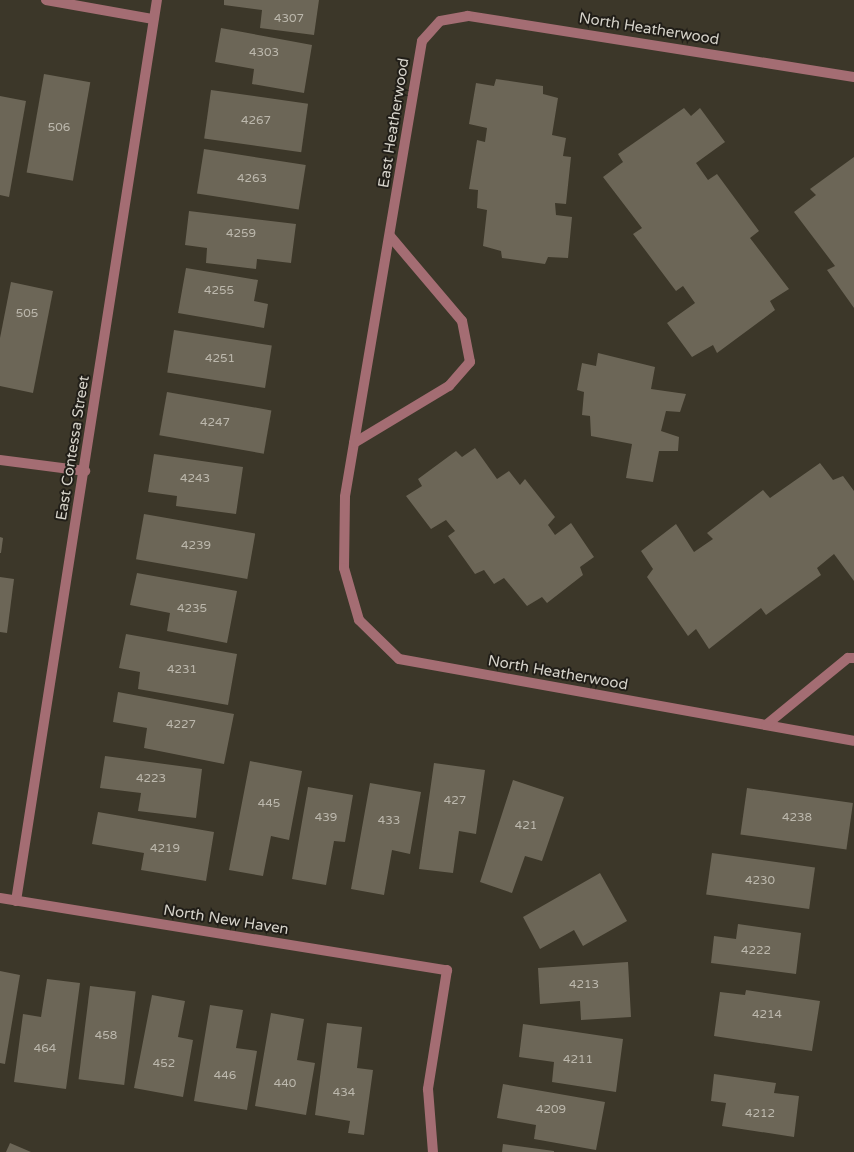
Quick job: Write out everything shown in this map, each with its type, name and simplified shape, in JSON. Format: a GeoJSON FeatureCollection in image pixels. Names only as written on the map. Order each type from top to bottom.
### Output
{"type":"FeatureCollection","features":[{"type":"Feature","properties":{"kind":"street"},"geometry":{"type":"LineString","coordinates":[[46,0],[154,19]]}},
{"type":"Feature","properties":{"kind":"street","name":"East Contessa Street"},"geometry":{"type":"LineString","coordinates":[[16,901],[85,471],[156,0]]}},
{"type":"Feature","properties":{"kind":"street","name":"North Heatherwood"},"geometry":{"type":"LineString","coordinates":[[440,21],[468,16],[854,77]]}},
{"type":"Feature","properties":{"kind":"street","name":"East Heatherwood"},"geometry":{"type":"LineString","coordinates":[[359,620],[344,568],[345,497],[422,41],[440,21]]}},
{"type":"Feature","properties":{"kind":"street"},"geometry":{"type":"LineString","coordinates":[[354,443],[449,386],[470,362],[462,321],[390,236]]}},
{"type":"Feature","properties":{"kind":"street"},"geometry":{"type":"LineString","coordinates":[[0,460],[85,471]]}},
{"type":"Feature","properties":{"kind":"street","name":"North Heatherwood"},"geometry":{"type":"LineString","coordinates":[[359,620],[400,659],[854,741]]}},
{"type":"Feature","properties":{"kind":"street"},"geometry":{"type":"LineString","coordinates":[[766,725],[848,658],[854,658]]}},
{"type":"Feature","properties":{"kind":"street","name":"North New Haven"},"geometry":{"type":"LineString","coordinates":[[0,898],[447,970],[428,1089],[433,1152]]}},
{"type":"Feature","properties":{"kind":"building"},"geometry":{"type":"Polygon","coordinates":[[[224,0],[319,0],[314,35],[260,28],[262,10],[224,5],[224,0]]]}},
{"type":"Feature","properties":{"kind":"building"},"geometry":{"type":"Polygon","coordinates":[[[221,28],[312,45],[304,93],[252,84],[254,69],[215,62],[221,28]]]}},
{"type":"Feature","properties":{"kind":"building"},"geometry":{"type":"Polygon","coordinates":[[[44,74],[90,82],[73,181],[27,172],[44,74]]]}},
{"type":"Feature","properties":{"kind":"building"},"geometry":{"type":"Polygon","coordinates":[[[496,79],[543,86],[543,94],[558,98],[552,135],[566,138],[563,156],[571,157],[566,204],[555,203],[556,215],[572,217],[568,258],[548,257],[545,264],[502,258],[501,251],[483,246],[487,210],[477,208],[478,190],[469,189],[477,140],[485,142],[487,128],[469,124],[476,83],[494,86],[496,79]]]}},
{"type":"Feature","properties":{"kind":"building"},"geometry":{"type":"Polygon","coordinates":[[[211,90],[308,104],[301,152],[204,139],[211,90]]]}},
{"type":"Feature","properties":{"kind":"building"},"geometry":{"type":"Polygon","coordinates":[[[0,96],[26,101],[9,197],[0,195],[0,96]]]}},
{"type":"Feature","properties":{"kind":"building"},"geometry":{"type":"Polygon","coordinates":[[[684,108],[691,116],[700,108],[725,142],[696,163],[708,180],[717,174],[759,231],[750,238],[789,289],[770,301],[775,310],[717,353],[713,345],[692,357],[667,323],[695,303],[683,286],[676,291],[633,234],[642,228],[603,177],[623,162],[618,154],[684,108]]]}},
{"type":"Feature","properties":{"kind":"building"},"geometry":{"type":"Polygon","coordinates":[[[204,149],[306,165],[299,210],[197,193],[204,149]]]}},
{"type":"Feature","properties":{"kind":"building"},"geometry":{"type":"Polygon","coordinates":[[[854,157],[854,308],[827,270],[835,266],[794,212],[816,195],[810,189],[854,157]]]}},
{"type":"Feature","properties":{"kind":"building"},"geometry":{"type":"Polygon","coordinates":[[[189,211],[296,224],[291,263],[257,259],[256,269],[206,263],[207,248],[185,245],[189,211]]]}},
{"type":"Feature","properties":{"kind":"building"},"geometry":{"type":"Polygon","coordinates":[[[186,268],[258,280],[254,301],[268,304],[264,328],[178,313],[186,268]]]}},
{"type":"Feature","properties":{"kind":"building"},"geometry":{"type":"Polygon","coordinates":[[[11,282],[53,291],[33,393],[0,386],[0,338],[11,282]]]}},
{"type":"Feature","properties":{"kind":"building"},"geometry":{"type":"Polygon","coordinates":[[[174,330],[272,345],[265,388],[167,372],[174,330]]]}},
{"type":"Feature","properties":{"kind":"building"},"geometry":{"type":"Polygon","coordinates":[[[598,353],[655,367],[651,389],[686,394],[680,412],[666,411],[661,431],[679,437],[678,451],[659,451],[653,482],[626,478],[632,444],[591,436],[590,416],[582,415],[584,392],[577,390],[582,363],[596,366],[598,353]]]}},
{"type":"Feature","properties":{"kind":"building"},"geometry":{"type":"Polygon","coordinates":[[[167,392],[271,410],[264,454],[159,435],[167,392]]]}},
{"type":"Feature","properties":{"kind":"building"},"geometry":{"type":"Polygon","coordinates":[[[475,448],[497,479],[509,471],[520,485],[525,479],[555,517],[548,525],[555,535],[571,523],[594,557],[580,567],[583,575],[547,603],[542,597],[527,606],[504,578],[494,584],[484,570],[475,574],[448,536],[455,531],[446,520],[431,529],[406,496],[422,486],[418,479],[456,451],[462,457],[475,448]]]}},
{"type":"Feature","properties":{"kind":"building"},"geometry":{"type":"Polygon","coordinates":[[[154,454],[243,467],[236,514],[176,506],[177,496],[148,492],[154,454]]]}},
{"type":"Feature","properties":{"kind":"building"},"geometry":{"type":"Polygon","coordinates":[[[820,463],[833,480],[843,476],[854,491],[854,581],[834,554],[817,568],[821,575],[766,615],[761,608],[709,649],[696,629],[688,636],[647,577],[653,569],[641,551],[676,524],[694,552],[713,539],[707,533],[763,490],[770,498],[820,463]]]}},
{"type":"Feature","properties":{"kind":"building"},"geometry":{"type":"Polygon","coordinates":[[[144,514],[255,534],[247,579],[136,559],[144,514]]]}},
{"type":"Feature","properties":{"kind":"building"},"geometry":{"type":"Polygon","coordinates":[[[0,537],[3,538],[1,553],[0,553],[0,537]]]}},
{"type":"Feature","properties":{"kind":"building"},"geometry":{"type":"Polygon","coordinates":[[[137,573],[237,591],[227,643],[167,631],[170,613],[130,605],[137,573]]]}},
{"type":"Feature","properties":{"kind":"building"},"geometry":{"type":"Polygon","coordinates":[[[0,577],[14,579],[7,633],[0,632],[0,577]]]}},
{"type":"Feature","properties":{"kind":"building"},"geometry":{"type":"Polygon","coordinates":[[[126,634],[237,654],[228,705],[138,689],[140,672],[119,668],[126,634]]]}},
{"type":"Feature","properties":{"kind":"building"},"geometry":{"type":"Polygon","coordinates":[[[118,692],[234,714],[224,764],[144,748],[147,728],[113,722],[118,692]]]}},
{"type":"Feature","properties":{"kind":"building"},"geometry":{"type":"Polygon","coordinates":[[[105,756],[202,769],[196,818],[138,811],[141,793],[100,788],[105,756]]]}},
{"type":"Feature","properties":{"kind":"building"},"geometry":{"type":"Polygon","coordinates":[[[250,761],[302,771],[289,840],[271,836],[263,876],[229,870],[250,761]]]}},
{"type":"Feature","properties":{"kind":"building"},"geometry":{"type":"Polygon","coordinates":[[[434,763],[485,770],[476,834],[459,831],[453,873],[419,869],[434,763]]]}},
{"type":"Feature","properties":{"kind":"building"},"geometry":{"type":"Polygon","coordinates":[[[513,780],[564,797],[542,861],[525,856],[512,893],[480,882],[513,780]]]}},
{"type":"Feature","properties":{"kind":"building"},"geometry":{"type":"Polygon","coordinates":[[[370,783],[421,792],[410,854],[392,850],[384,895],[351,889],[370,783]]]}},
{"type":"Feature","properties":{"kind":"building"},"geometry":{"type":"Polygon","coordinates":[[[308,787],[353,795],[345,842],[334,841],[326,885],[292,879],[308,787]]]}},
{"type":"Feature","properties":{"kind":"building"},"geometry":{"type":"Polygon","coordinates":[[[747,788],[853,803],[846,849],[740,835],[747,788]]]}},
{"type":"Feature","properties":{"kind":"building"},"geometry":{"type":"Polygon","coordinates":[[[98,812],[214,832],[206,881],[141,870],[144,853],[92,844],[98,812]]]}},
{"type":"Feature","properties":{"kind":"building"},"geometry":{"type":"Polygon","coordinates":[[[712,853],[815,867],[809,909],[706,895],[712,853]]]}},
{"type":"Feature","properties":{"kind":"building"},"geometry":{"type":"Polygon","coordinates":[[[600,873],[627,921],[583,946],[574,930],[540,949],[523,917],[600,873]]]}},
{"type":"Feature","properties":{"kind":"building"},"geometry":{"type":"Polygon","coordinates":[[[738,924],[801,933],[796,974],[711,963],[714,936],[736,939],[738,924]]]}},
{"type":"Feature","properties":{"kind":"building"},"geometry":{"type":"Polygon","coordinates":[[[628,962],[631,1017],[581,1020],[580,1001],[540,1004],[538,968],[628,962]]]}},
{"type":"Feature","properties":{"kind":"building"},"geometry":{"type":"Polygon","coordinates":[[[0,971],[20,975],[5,1064],[0,1063],[0,971]]]}},
{"type":"Feature","properties":{"kind":"building"},"geometry":{"type":"Polygon","coordinates":[[[47,979],[80,983],[66,1089],[14,1082],[23,1014],[41,1017],[47,979]]]}},
{"type":"Feature","properties":{"kind":"building"},"geometry":{"type":"Polygon","coordinates":[[[90,986],[136,992],[124,1085],[79,1079],[90,986]]]}},
{"type":"Feature","properties":{"kind":"building"},"geometry":{"type":"Polygon","coordinates":[[[746,990],[820,1001],[812,1051],[714,1036],[720,992],[745,995],[746,990]]]}},
{"type":"Feature","properties":{"kind":"building"},"geometry":{"type":"Polygon","coordinates":[[[152,995],[185,1001],[178,1037],[193,1040],[183,1097],[134,1088],[152,995]]]}},
{"type":"Feature","properties":{"kind":"building"},"geometry":{"type":"Polygon","coordinates":[[[210,1005],[243,1010],[236,1048],[257,1051],[247,1110],[194,1101],[210,1005]]]}},
{"type":"Feature","properties":{"kind":"building"},"geometry":{"type":"Polygon","coordinates":[[[271,1013],[304,1019],[297,1060],[315,1063],[306,1115],[255,1106],[271,1013]]]}},
{"type":"Feature","properties":{"kind":"building"},"geometry":{"type":"Polygon","coordinates":[[[327,1023],[362,1027],[357,1068],[373,1070],[364,1135],[348,1133],[350,1121],[315,1115],[327,1023]]]}},
{"type":"Feature","properties":{"kind":"building"},"geometry":{"type":"Polygon","coordinates":[[[523,1024],[623,1039],[616,1092],[552,1082],[554,1062],[519,1057],[523,1024]]]}},
{"type":"Feature","properties":{"kind":"building"},"geometry":{"type":"Polygon","coordinates":[[[714,1074],[776,1083],[774,1093],[799,1096],[794,1137],[722,1126],[726,1103],[711,1101],[714,1074]]]}},
{"type":"Feature","properties":{"kind":"building"},"geometry":{"type":"Polygon","coordinates":[[[503,1084],[605,1102],[596,1150],[534,1139],[536,1125],[497,1118],[503,1084]]]}},
{"type":"Feature","properties":{"kind":"building"},"geometry":{"type":"Polygon","coordinates":[[[10,1143],[31,1152],[6,1152],[10,1143]]]}},
{"type":"Feature","properties":{"kind":"building"},"geometry":{"type":"Polygon","coordinates":[[[503,1144],[554,1151],[554,1152],[502,1152],[503,1144]]]}}]}
